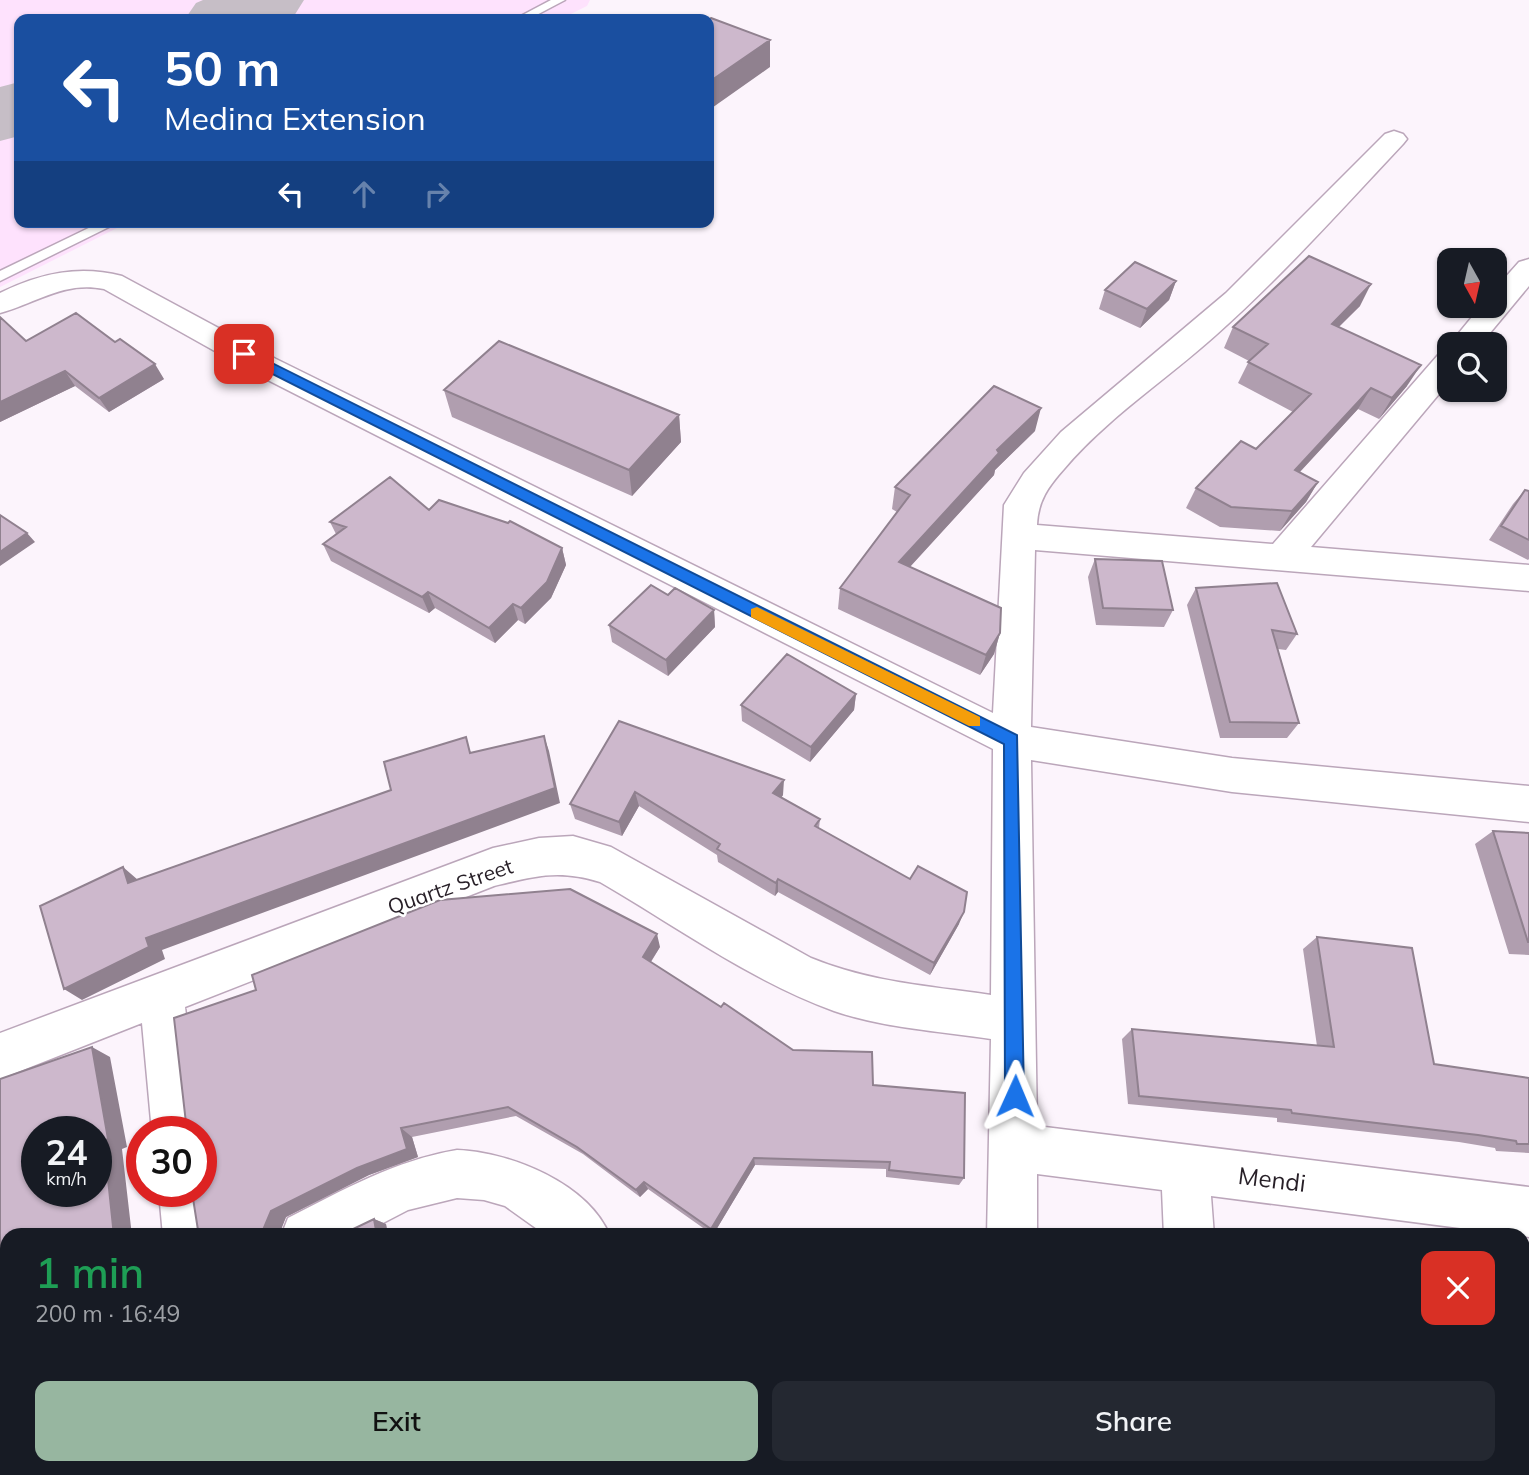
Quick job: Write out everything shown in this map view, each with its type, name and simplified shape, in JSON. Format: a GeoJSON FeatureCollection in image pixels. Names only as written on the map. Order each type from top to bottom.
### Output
{"type":"FeatureCollection","features":[{"type":"Feature","properties":{"kind":"street"},"geometry":{"type":"LineString","coordinates":[[1012,1228],[1015,1020],[1012,740],[1021,505],[1034,480],[1054,458],[1182,349],[1275,261],[1394,139]]}},
{"type":"Feature","properties":{"kind":"street"},"geometry":{"type":"LineString","coordinates":[[1475,332],[1529,268]]}},
{"type":"Feature","properties":{"kind":"street"},"geometry":{"type":"LineString","coordinates":[[0,304],[41,284],[69,278],[91,276],[112,282],[265,366],[1012,740],[1232,775],[1529,804]]}},
{"type":"Feature","properties":{"kind":"street"},"geometry":{"type":"LineString","coordinates":[[1283,556],[1437,376]]}},
{"type":"Feature","properties":{"kind":"street"},"geometry":{"type":"LineString","coordinates":[[1019,536],[1529,578]]}},
{"type":"Feature","properties":{"kind":"street","name":"Quartz Street"},"geometry":{"type":"LineString","coordinates":[[0,1056],[493,867],[539,857],[573,855],[611,866],[796,973],[836,990],[880,1001],[1015,1020]]}},
{"type":"Feature","properties":{"kind":"street"},"geometry":{"type":"LineString","coordinates":[[161,995],[174,1116]]}},
{"type":"Feature","properties":{"kind":"street","name":"Mendi"},"geometry":{"type":"LineString","coordinates":[[1014,1147],[1529,1212]]}},
{"type":"Feature","properties":{"kind":"street"},"geometry":{"type":"LineString","coordinates":[[1185,1168],[1189,1228]]}},
{"type":"Feature","properties":{"kind":"street"},"geometry":{"type":"LineString","coordinates":[[322,1228],[421,1179],[480,1173],[513,1183],[559,1213],[576,1228]]}},
{"type":"Feature","properties":{"kind":"street"},"geometry":{"type":"LineString","coordinates":[[185,1207],[187,1228]]}},
{"type":"Feature","properties":{"kind":"lane"},"geometry":{"type":"LineString","coordinates":[[531,14],[560,0]]}},
{"type":"Feature","properties":{"kind":"lane"},"geometry":{"type":"LineString","coordinates":[[0,277],[100,228]]}},
{"type":"Feature","properties":{"kind":"shaded area"},"geometry":{"type":"Polygon","coordinates":[[[0,0],[590,0],[587,6],[571,14],[14,14],[14,228],[117,228],[0,287],[0,0]]]}},
{"type":"Feature","properties":{"kind":"building"},"geometry":{"type":"Polygon","coordinates":[[[714,19],[770,40],[714,79],[714,19]]]}},
{"type":"Feature","properties":{"kind":"building"},"geometry":{"type":"Polygon","coordinates":[[[1309,256],[1371,284],[1332,324],[1421,365],[1392,398],[1371,388],[1295,470],[1318,482],[1292,511],[1231,507],[1196,488],[1241,441],[1256,449],[1311,394],[1248,362],[1268,344],[1233,327],[1309,256]]]}},
{"type":"Feature","properties":{"kind":"building"},"geometry":{"type":"Polygon","coordinates":[[[1135,262],[1176,281],[1147,309],[1105,290],[1135,262]]]}},
{"type":"Feature","properties":{"kind":"building"},"geometry":{"type":"Polygon","coordinates":[[[76,313],[115,342],[120,339],[155,364],[99,398],[65,371],[0,402],[0,317],[26,341],[76,313]]]}},
{"type":"Feature","properties":{"kind":"building"},"geometry":{"type":"Polygon","coordinates":[[[499,341],[679,415],[629,470],[444,390],[499,341]]]}},
{"type":"Feature","properties":{"kind":"building"},"geometry":{"type":"Polygon","coordinates":[[[994,386],[1041,408],[997,450],[999,453],[899,562],[1001,608],[1000,633],[986,655],[840,588],[910,495],[895,487],[994,386]]]}},
{"type":"Feature","properties":{"kind":"building"},"geometry":{"type":"Polygon","coordinates":[[[390,477],[429,510],[439,500],[508,523],[510,521],[562,548],[547,582],[521,608],[513,604],[489,628],[428,592],[422,597],[323,544],[346,527],[330,522],[390,477]]]}},
{"type":"Feature","properties":{"kind":"building"},"geometry":{"type":"Polygon","coordinates":[[[1525,490],[1529,491],[1529,540],[1501,526],[1525,490]]]}},
{"type":"Feature","properties":{"kind":"building"},"geometry":{"type":"Polygon","coordinates":[[[0,515],[27,533],[0,552],[0,515]]]}},
{"type":"Feature","properties":{"kind":"building"},"geometry":{"type":"Polygon","coordinates":[[[1095,559],[1162,561],[1173,610],[1103,608],[1095,559]]]}},
{"type":"Feature","properties":{"kind":"building"},"geometry":{"type":"Polygon","coordinates":[[[1277,583],[1297,634],[1272,630],[1299,723],[1230,722],[1196,588],[1277,583]]]}},
{"type":"Feature","properties":{"kind":"building"},"geometry":{"type":"Polygon","coordinates":[[[651,585],[668,595],[675,588],[714,610],[666,660],[609,625],[651,585]]]}},
{"type":"Feature","properties":{"kind":"building"},"geometry":{"type":"Polygon","coordinates":[[[787,654],[856,694],[811,747],[741,705],[787,654]]]}},
{"type":"Feature","properties":{"kind":"building"},"geometry":{"type":"Polygon","coordinates":[[[619,721],[784,780],[773,793],[820,819],[815,826],[910,879],[918,866],[967,892],[964,912],[934,963],[778,879],[776,883],[717,849],[720,844],[635,792],[619,822],[570,804],[619,721]]]}},
{"type":"Feature","properties":{"kind":"building"},"geometry":{"type":"Polygon","coordinates":[[[544,736],[555,788],[146,938],[149,947],[64,989],[40,906],[123,867],[128,883],[391,790],[384,762],[466,737],[470,753],[544,736]]]}},
{"type":"Feature","properties":{"kind":"building"},"geometry":{"type":"Polygon","coordinates":[[[1493,831],[1529,833],[1529,942],[1528,942],[1493,831]]]}},
{"type":"Feature","properties":{"kind":"building"},"geometry":{"type":"Polygon","coordinates":[[[570,889],[657,934],[643,957],[721,1007],[724,1003],[793,1050],[872,1052],[873,1085],[965,1093],[964,1178],[889,1170],[890,1162],[754,1158],[710,1228],[644,1182],[636,1190],[577,1147],[508,1107],[401,1128],[407,1149],[357,1168],[271,1211],[264,1228],[198,1228],[194,1207],[217,1207],[217,1116],[185,1116],[174,1018],[256,990],[252,975],[440,900],[570,889]]]}},
{"type":"Feature","properties":{"kind":"building"},"geometry":{"type":"Polygon","coordinates":[[[1317,937],[1412,948],[1434,1064],[1529,1078],[1529,1144],[1478,1135],[1292,1113],[1291,1110],[1139,1096],[1132,1029],[1334,1047],[1317,937]]]}},
{"type":"Feature","properties":{"kind":"building"},"geometry":{"type":"Polygon","coordinates":[[[92,1047],[104,1116],[21,1116],[21,1207],[111,1207],[113,1228],[0,1228],[0,1079],[92,1047]]]}},
{"type":"Feature","properties":{"kind":"building"},"geometry":{"type":"Polygon","coordinates":[[[374,1219],[376,1228],[355,1228],[374,1219]]]}},
{"type":"Feature","properties":{"kind":"taxiway"},"geometry":{"type":"LineString","coordinates":[[235,14],[267,0]]}},
{"type":"Feature","properties":{"kind":"taxiway"},"geometry":{"type":"LineString","coordinates":[[0,116],[14,109]]}},
{"type":"Feature","properties":{"kind":"slow traffic"},"geometry":{"type":"LineString","coordinates":[[757,613],[974,721]]}},
{"type":"Feature","properties":{"kind":"route"},"geometry":{"type":"LineString","coordinates":[[244,354],[499,485],[1012,740],[1015,1096]]}}]}
